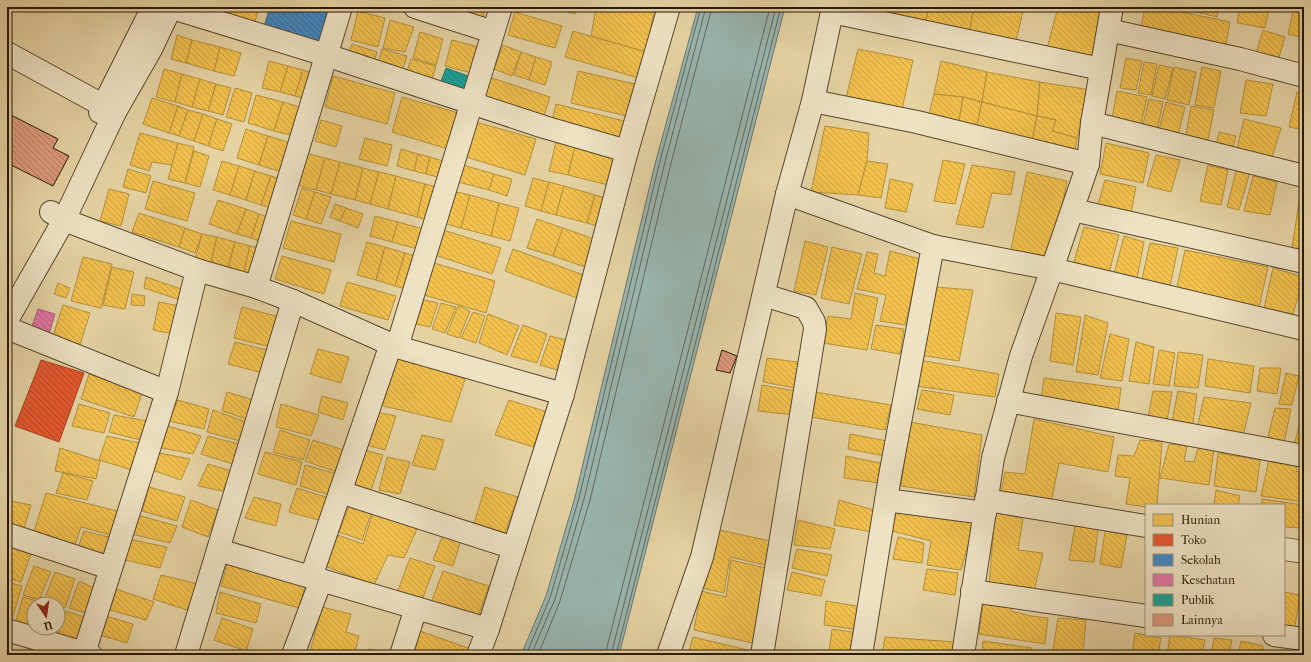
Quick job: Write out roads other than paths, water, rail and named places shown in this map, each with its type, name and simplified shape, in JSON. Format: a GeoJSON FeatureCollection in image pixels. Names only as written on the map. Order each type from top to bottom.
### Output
{"type":"FeatureCollection","features":[{"type":"Feature","properties":{"kind":"street"},"geometry":{"type":"LineString","coordinates":[[7,320],[109,109],[151,49],[166,7],[326,55],[544,127],[627,151]]}},
{"type":"Feature","properties":{"kind":"street"},"geometry":{"type":"LineString","coordinates":[[256,287],[340,7]]}},
{"type":"Feature","properties":{"kind":"street"},"geometry":{"type":"LineString","coordinates":[[415,7],[493,32]]}},
{"type":"Feature","properties":{"kind":"street"},"geometry":{"type":"LineString","coordinates":[[293,655],[340,492],[394,345],[502,7]]}},
{"type":"Feature","properties":{"kind":"street"},"geometry":{"type":"LineString","coordinates":[[963,655],[993,458],[1021,356],[1088,164],[1092,124],[1112,7]]}},
{"type":"Feature","properties":{"kind":"street"},"geometry":{"type":"LineString","coordinates":[[478,655],[488,629],[563,394],[663,8]]}},
{"type":"Feature","properties":{"kind":"street"},"geometry":{"type":"LineString","coordinates":[[668,655],[702,557],[787,194],[813,101],[832,9],[1101,69]]}},
{"type":"Feature","properties":{"kind":"street"},"geometry":{"type":"LineString","coordinates":[[1108,30],[1240,59],[1304,76]]}},
{"type":"Feature","properties":{"kind":"street"},"geometry":{"type":"LineString","coordinates":[[7,53],[109,109]]}},
{"type":"Feature","properties":{"kind":"street"},"geometry":{"type":"LineString","coordinates":[[813,101],[917,122],[1088,164]]}},
{"type":"Feature","properties":{"kind":"street"},"geometry":{"type":"LineString","coordinates":[[1092,124],[1304,176]]}},
{"type":"Feature","properties":{"kind":"street"},"geometry":{"type":"LineString","coordinates":[[787,194],[933,246],[1052,269],[1304,329]]}},
{"type":"Feature","properties":{"kind":"street"},"geometry":{"type":"LineString","coordinates":[[1073,210],[1304,262]]}},
{"type":"Feature","properties":{"kind":"street"},"geometry":{"type":"LineString","coordinates":[[57,216],[197,270],[256,287],[293,301],[394,345],[563,394]]}},
{"type":"Feature","properties":{"kind":"street"},"geometry":{"type":"LineString","coordinates":[[7,295],[57,216]]}},
{"type":"Feature","properties":{"kind":"street"},"geometry":{"type":"LineString","coordinates":[[861,655],[886,500],[933,246]]}},
{"type":"Feature","properties":{"kind":"street"},"geometry":{"type":"LineString","coordinates":[[7,631],[87,654],[110,568],[167,392],[197,270]]}},
{"type":"Feature","properties":{"kind":"street"},"geometry":{"type":"LineString","coordinates":[[762,655],[815,329],[814,322],[806,308],[764,295]]}},
{"type":"Feature","properties":{"kind":"street"},"geometry":{"type":"LineString","coordinates":[[186,655],[293,301]]}},
{"type":"Feature","properties":{"kind":"street"},"geometry":{"type":"LineString","coordinates":[[7,328],[167,392]]}},
{"type":"Feature","properties":{"kind":"street"},"geometry":{"type":"LineString","coordinates":[[1008,401],[1304,456]]}},
{"type":"Feature","properties":{"kind":"street"},"geometry":{"type":"LineString","coordinates":[[340,492],[514,548]]}},
{"type":"Feature","properties":{"kind":"street"},"geometry":{"type":"LineString","coordinates":[[886,500],[985,507],[1145,526]]}},
{"type":"Feature","properties":{"kind":"street"},"geometry":{"type":"LineString","coordinates":[[7,534],[110,568]]}},
{"type":"Feature","properties":{"kind":"street"},"geometry":{"type":"LineString","coordinates":[[1285,548],[1304,552]]}},
{"type":"Feature","properties":{"kind":"street"},"geometry":{"type":"LineString","coordinates":[[218,550],[488,629]]}},
{"type":"Feature","properties":{"kind":"street"},"geometry":{"type":"LineString","coordinates":[[972,591],[1145,616]]}},
{"type":"Feature","properties":{"kind":"street"},"geometry":{"type":"LineString","coordinates":[[401,655],[416,608]]}},
{"type":"Feature","properties":{"kind":"street"},"geometry":{"type":"LineString","coordinates":[[1282,636],[1304,639]]}},
{"type":"Feature","properties":{"kind":"water"},"geometry":{"type":"Polygon","coordinates":[[[698,7],[785,7],[619,655],[521,655],[546,596],[575,497],[655,164],[698,7]]]}}]}
